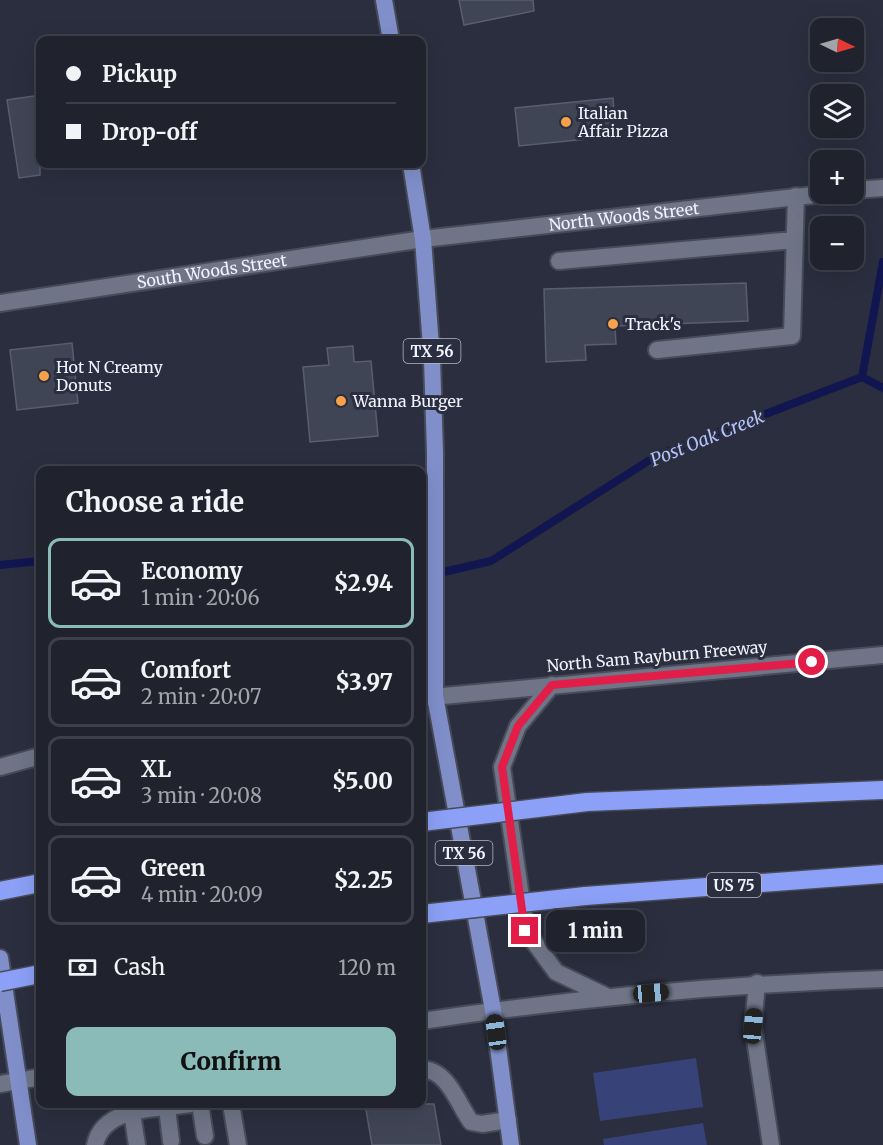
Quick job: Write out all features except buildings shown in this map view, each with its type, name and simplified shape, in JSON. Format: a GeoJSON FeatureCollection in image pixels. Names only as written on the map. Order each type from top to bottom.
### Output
{"type":"FeatureCollection","features":[{"type":"Feature","properties":{"kind":"highway"},"geometry":{"type":"LineString","coordinates":[[426,822],[587,802],[883,789]]}},
{"type":"Feature","properties":{"kind":"highway","name":"US 75"},"geometry":{"type":"LineString","coordinates":[[426,914],[585,896],[883,874]]}},
{"type":"Feature","properties":{"kind":"highway"},"geometry":{"type":"LineString","coordinates":[[0,891],[36,884]]}},
{"type":"Feature","properties":{"kind":"highway"},"geometry":{"type":"LineString","coordinates":[[0,982],[36,975]]}},
{"type":"Feature","properties":{"kind":"main road"},"geometry":{"type":"LineString","coordinates":[[384,0],[390,36]]}},
{"type":"Feature","properties":{"kind":"main road","name":"TX 56"},"geometry":{"type":"LineString","coordinates":[[412,168],[423,239],[433,383],[435,644],[428,697],[493,1010],[511,1145]]}},
{"type":"Feature","properties":{"kind":"main road"},"geometry":{"type":"LineString","coordinates":[[864,189],[883,188]]}},
{"type":"Feature","properties":{"kind":"main road","name":"North Woods Street"},"geometry":{"type":"LineString","coordinates":[[423,239],[810,195]]}},
{"type":"Feature","properties":{"kind":"main road"},"geometry":{"type":"LineString","coordinates":[[657,350],[792,336],[796,196]]}},
{"type":"Feature","properties":{"kind":"main road","name":"South Woods Street"},"geometry":{"type":"LineString","coordinates":[[0,303],[423,239]]}},
{"type":"Feature","properties":{"kind":"main road"},"geometry":{"type":"LineString","coordinates":[[560,261],[794,240]]}},
{"type":"Feature","properties":{"kind":"main road","name":"North Sam Rayburn Freeway"},"geometry":{"type":"LineString","coordinates":[[428,697],[883,655]]}},
{"type":"Feature","properties":{"kind":"main road"},"geometry":{"type":"LineString","coordinates":[[552,685],[518,726],[502,767],[525,931],[556,972],[609,997]]}},
{"type":"Feature","properties":{"kind":"main road"},"geometry":{"type":"LineString","coordinates":[[0,767],[36,757]]}},
{"type":"Feature","properties":{"kind":"main road"},"geometry":{"type":"LineString","coordinates":[[0,957],[28,1145]]}},
{"type":"Feature","properties":{"kind":"main road"},"geometry":{"type":"LineString","coordinates":[[426,1020],[493,1010],[757,983],[883,979]]}},
{"type":"Feature","properties":{"kind":"main road"},"geometry":{"type":"LineString","coordinates":[[757,983],[753,1026],[771,1145]]}},
{"type":"Feature","properties":{"kind":"main road"},"geometry":{"type":"LineString","coordinates":[[426,1069],[443,1079],[471,1122],[482,1124],[508,1120]]}},
{"type":"Feature","properties":{"kind":"main road"},"geometry":{"type":"LineString","coordinates":[[0,1084],[36,1078]]}},
{"type":"Feature","properties":{"kind":"main road"},"geometry":{"type":"LineString","coordinates":[[95,1145],[103,1125],[122,1111],[167,1108],[171,1141]]}},
{"type":"Feature","properties":{"kind":"main road"},"geometry":{"type":"LineString","coordinates":[[202,1108],[205,1136]]}},
{"type":"Feature","properties":{"kind":"main road"},"geometry":{"type":"LineString","coordinates":[[232,1108],[238,1145]]}},
{"type":"Feature","properties":{"kind":"main road"},"geometry":{"type":"LineString","coordinates":[[122,1111],[137,1145]]}},
{"type":"Feature","properties":{"kind":"shaded area"},"geometry":{"type":"Polygon","coordinates":[[[696,1058],[703,1107],[600,1121],[593,1073],[696,1058]]]}},
{"type":"Feature","properties":{"kind":"shaded area"},"geometry":{"type":"Polygon","coordinates":[[[703,1123],[707,1145],[604,1145],[603,1139],[703,1123]]]}},
{"type":"Feature","properties":{"kind":"waterway","name":"Post Oak Creek"},"geometry":{"type":"LineString","coordinates":[[426,576],[491,561],[656,456],[862,377],[883,262]]}},
{"type":"Feature","properties":{"kind":"waterway"},"geometry":{"type":"LineString","coordinates":[[862,377],[883,388]]}},
{"type":"Feature","properties":{"kind":"waterway","name":"Post Oak Creek"},"geometry":{"type":"LineString","coordinates":[[0,565],[36,561]]}},
{"type":"Feature","properties":{"kind":"place","name":"Italian Affair Pizza"},"geometry":{"type":"Point","coordinates":[566,122]}},
{"type":"Feature","properties":{"kind":"place","name":"Track's"},"geometry":{"type":"Point","coordinates":[613,324]}},
{"type":"Feature","properties":{"kind":"place","name":"Hot N Creamy Donuts"},"geometry":{"type":"Point","coordinates":[44,376]}},
{"type":"Feature","properties":{"kind":"place","name":"Wanna Burger"},"geometry":{"type":"Point","coordinates":[341,401]}},
{"type":"Feature","properties":{"kind":"route"},"geometry":{"type":"LineString","coordinates":[[525,931],[502,767],[518,726],[552,685],[812,662]]}}]}
